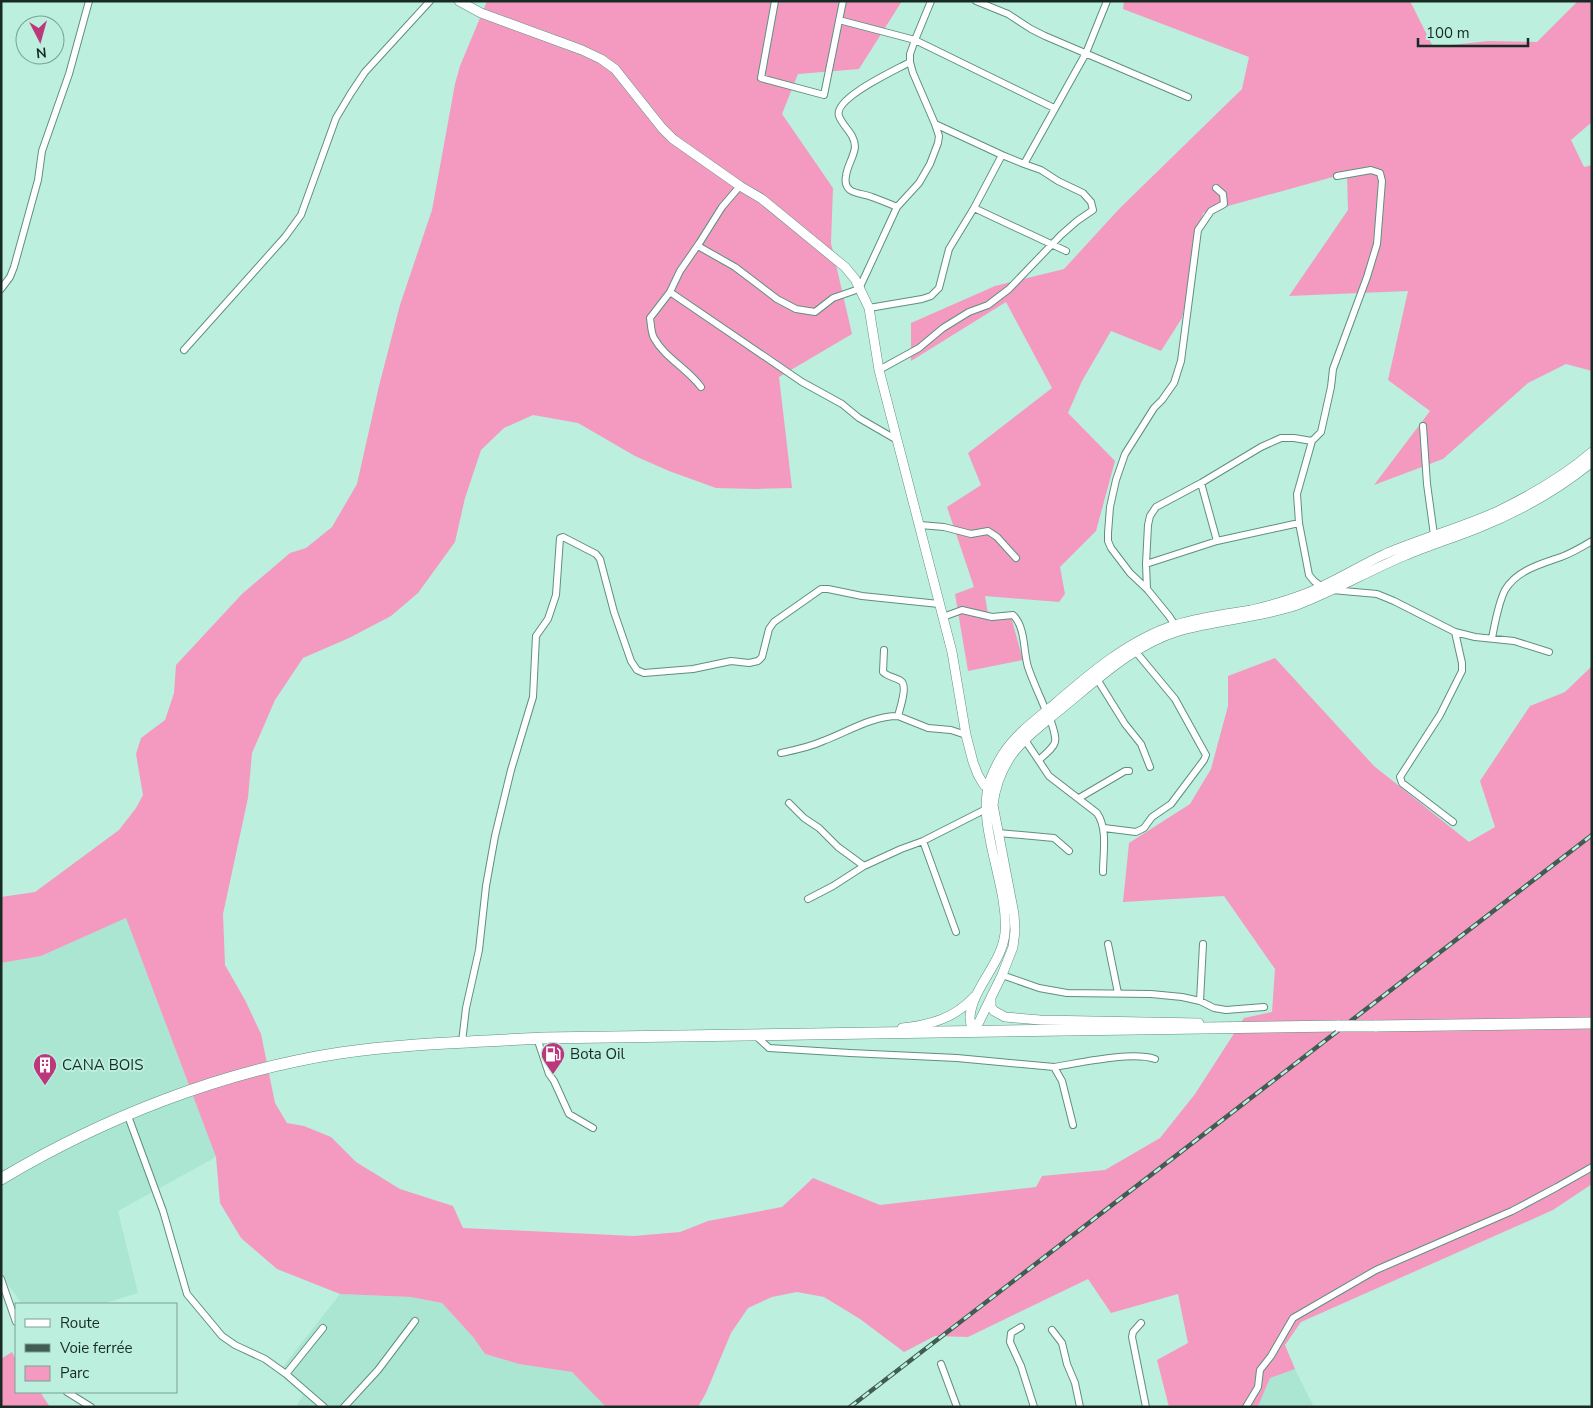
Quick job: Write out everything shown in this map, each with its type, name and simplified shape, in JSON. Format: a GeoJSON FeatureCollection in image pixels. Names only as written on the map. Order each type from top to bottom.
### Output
{"type":"FeatureCollection","features":[{"type":"Feature","properties":{"kind":"highway"},"geometry":{"type":"LineString","coordinates":[[1,1178],[96,1128],[217,1082],[339,1053],[380,1048],[536,1038],[1592,1023]]}},
{"type":"Feature","properties":{"kind":"street"},"geometry":{"type":"LineString","coordinates":[[1,289],[10,277],[14,267],[38,180],[42,151],[69,74],[88,1]]}},
{"type":"Feature","properties":{"kind":"street"},"geometry":{"type":"LineString","coordinates":[[184,350],[285,237],[301,215],[336,118],[351,93],[365,72],[430,1]]}},
{"type":"Feature","properties":{"kind":"street"},"geometry":{"type":"LineString","coordinates":[[459,1],[481,13],[582,50],[601,59],[615,69],[673,139],[740,186],[762,199],[844,266],[855,279],[869,308],[879,370],[952,652],[966,735],[978,775],[984,785],[991,791]]}},
{"type":"Feature","properties":{"kind":"street"},"geometry":{"type":"LineString","coordinates":[[774,1],[761,78],[824,95],[843,1]]}},
{"type":"Feature","properties":{"kind":"street"},"geometry":{"type":"LineString","coordinates":[[698,246],[735,267],[778,299],[796,308],[814,312],[833,298],[859,290],[897,207],[919,183],[930,164],[938,143],[939,136],[936,124],[910,62],[910,54],[931,1]]}},
{"type":"Feature","properties":{"kind":"street"},"geometry":{"type":"LineString","coordinates":[[976,1],[1008,14],[1031,29],[1188,98]]}},
{"type":"Feature","properties":{"kind":"street"},"geometry":{"type":"LineString","coordinates":[[1024,164],[1086,53],[1106,1]]}},
{"type":"Feature","properties":{"kind":"street"},"geometry":{"type":"LineString","coordinates":[[839,20],[915,40],[1054,108]]}},
{"type":"Feature","properties":{"kind":"street"},"geometry":{"type":"LineString","coordinates":[[897,207],[871,196],[850,190],[845,183],[855,144],[839,113],[840,107],[848,98],[910,62]]}},
{"type":"Feature","properties":{"kind":"street"},"geometry":{"type":"LineString","coordinates":[[879,370],[919,348],[943,328],[969,312],[988,305],[1009,289],[1077,221],[1093,210],[1091,202],[1083,193],[1040,170],[936,124]]}},
{"type":"Feature","properties":{"kind":"street"},"geometry":{"type":"LineString","coordinates":[[869,308],[922,300],[939,288],[949,250],[974,208],[1002,154]]}},
{"type":"Feature","properties":{"kind":"street"},"geometry":{"type":"LineString","coordinates":[[1337,176],[1371,170],[1380,173],[1382,181],[1377,244],[1367,277],[1333,369],[1331,387],[1320,432],[1312,442],[1297,494],[1299,523],[1310,575],[1320,587],[1332,590],[1377,594],[1455,632],[1475,637],[1514,641],[1549,652]]}},
{"type":"Feature","properties":{"kind":"street"},"geometry":{"type":"LineString","coordinates":[[701,387],[694,377],[671,358],[653,337],[650,318],[670,292],[680,271],[722,207],[740,186]]}},
{"type":"Feature","properties":{"kind":"street"},"geometry":{"type":"LineString","coordinates":[[1177,628],[1147,589],[1130,573],[1111,548],[1108,541],[1110,507],[1116,480],[1125,454],[1154,408],[1174,383],[1181,361],[1192,290],[1198,230],[1211,211],[1224,204],[1223,194],[1216,188]]}},
{"type":"Feature","properties":{"kind":"street"},"geometry":{"type":"LineString","coordinates":[[974,208],[1066,251]]}},
{"type":"Feature","properties":{"kind":"street"},"geometry":{"type":"LineString","coordinates":[[670,292],[802,382],[842,404],[859,418],[896,440]]}},
{"type":"Feature","properties":{"kind":"street"},"geometry":{"type":"LineString","coordinates":[[1423,426],[1427,484],[1434,535]]}},
{"type":"Feature","properties":{"kind":"street"},"geometry":{"type":"LineString","coordinates":[[1147,589],[1148,526],[1150,516],[1156,507],[1261,447],[1281,438],[1294,438],[1312,442]]}},
{"type":"Feature","properties":{"kind":"street"},"geometry":{"type":"LineString","coordinates":[[972,1032],[970,1017],[974,1003],[995,962],[1005,935],[1005,917],[989,807],[990,780],[1003,754],[1015,739],[1136,652],[1177,628],[1198,619],[1254,609],[1304,594],[1384,555],[1524,498],[1558,478],[1592,452]]}},
{"type":"Feature","properties":{"kind":"street"},"geometry":{"type":"LineString","coordinates":[[991,791],[1011,756],[1048,715],[1098,668],[1128,647],[1155,633],[1258,616],[1296,605],[1332,590],[1380,566],[1514,512],[1546,495],[1592,462]]}},
{"type":"Feature","properties":{"kind":"street"},"geometry":{"type":"LineString","coordinates":[[1201,483],[1217,541]]}},
{"type":"Feature","properties":{"kind":"street"},"geometry":{"type":"LineString","coordinates":[[1146,564],[1217,541],[1299,523]]}},
{"type":"Feature","properties":{"kind":"street"},"geometry":{"type":"LineString","coordinates":[[920,525],[944,527],[971,534],[988,531],[997,537],[1016,558]]}},
{"type":"Feature","properties":{"kind":"street"},"geometry":{"type":"LineString","coordinates":[[462,1042],[466,1008],[479,950],[486,886],[495,836],[532,704],[536,636],[548,619],[556,595],[560,538],[596,554],[600,559],[614,612],[631,661],[637,670],[644,673],[693,669],[731,661],[758,662],[762,657],[769,629],[774,622],[821,589],[862,596],[940,604]]}},
{"type":"Feature","properties":{"kind":"street"},"geometry":{"type":"LineString","coordinates":[[1492,638],[1504,592],[1510,584],[1522,573],[1537,565],[1563,556],[1592,541]]}},
{"type":"Feature","properties":{"kind":"street"},"geometry":{"type":"LineString","coordinates":[[943,617],[962,610],[992,617],[1013,615],[1017,619],[1028,666],[1056,739],[1054,747],[1039,760]]}},
{"type":"Feature","properties":{"kind":"street"},"geometry":{"type":"LineString","coordinates":[[1453,822],[1402,783],[1400,777],[1440,715],[1462,671],[1455,632]]}},
{"type":"Feature","properties":{"kind":"street"},"geometry":{"type":"LineString","coordinates":[[884,650],[883,672],[904,684],[898,716]]}},
{"type":"Feature","properties":{"kind":"street"},"geometry":{"type":"LineString","coordinates":[[1104,828],[1136,832],[1144,828],[1152,817],[1171,804],[1204,760],[1206,754],[1175,699],[1136,652]]}},
{"type":"Feature","properties":{"kind":"street"},"geometry":{"type":"LineString","coordinates":[[1097,679],[1125,724],[1141,744],[1150,767]]}},
{"type":"Feature","properties":{"kind":"street"},"geometry":{"type":"LineString","coordinates":[[781,753],[822,742],[871,721],[898,716],[928,728],[951,730],[966,735]]}},
{"type":"Feature","properties":{"kind":"street"},"geometry":{"type":"LineString","coordinates":[[1025,740],[1049,776],[1097,813],[1101,819],[1104,828],[1103,872]]}},
{"type":"Feature","properties":{"kind":"street"},"geometry":{"type":"LineString","coordinates":[[1078,798],[1124,771],[1129,771]]}},
{"type":"Feature","properties":{"kind":"street"},"geometry":{"type":"LineString","coordinates":[[789,803],[838,847],[864,866]]}},
{"type":"Feature","properties":{"kind":"street"},"geometry":{"type":"LineString","coordinates":[[972,1032],[979,1022],[1002,975],[1013,947],[1015,931],[1014,914],[998,832],[989,807]]}},
{"type":"Feature","properties":{"kind":"street"},"geometry":{"type":"LineString","coordinates":[[808,899],[864,866],[923,841],[989,807]]}},
{"type":"Feature","properties":{"kind":"street"},"geometry":{"type":"LineString","coordinates":[[998,832],[1054,838],[1069,851]]}},
{"type":"Feature","properties":{"kind":"street"},"geometry":{"type":"LineString","coordinates":[[923,841],[956,932]]}},
{"type":"Feature","properties":{"kind":"street"},"geometry":{"type":"LineString","coordinates":[[1108,944],[1118,993]]}},
{"type":"Feature","properties":{"kind":"street"},"geometry":{"type":"LineString","coordinates":[[1200,1001],[1203,944]]}},
{"type":"Feature","properties":{"kind":"street"},"geometry":{"type":"LineString","coordinates":[[1002,975],[1055,992],[1151,994],[1182,997],[1226,1010],[1264,1007]]}},
{"type":"Feature","properties":{"kind":"street"},"geometry":{"type":"LineString","coordinates":[[856,1034],[911,1027],[943,1020],[959,1011],[980,990]]}},
{"type":"Feature","properties":{"kind":"street"},"geometry":{"type":"LineString","coordinates":[[991,996],[991,1007],[994,1011],[1005,1017],[1228,1024],[1259,1027]]}},
{"type":"Feature","properties":{"kind":"street"},"geometry":{"type":"LineString","coordinates":[[754,1035],[769,1048],[948,1058],[1054,1067],[1106,1059],[1146,1056],[1155,1059]]}},
{"type":"Feature","properties":{"kind":"street"},"geometry":{"type":"LineString","coordinates":[[536,1038],[549,1074],[569,1114],[593,1128]]}},
{"type":"Feature","properties":{"kind":"street"},"geometry":{"type":"LineString","coordinates":[[1054,1067],[1062,1081],[1073,1126]]}},
{"type":"Feature","properties":{"kind":"street"},"geometry":{"type":"LineString","coordinates":[[128,1116],[163,1211],[188,1294],[222,1336],[235,1345],[264,1359],[286,1374],[324,1407]]}},
{"type":"Feature","properties":{"kind":"street"},"geometry":{"type":"LineString","coordinates":[[1246,1407],[1258,1387],[1260,1370],[1272,1356],[1293,1318],[1321,1300],[1376,1270],[1512,1211],[1592,1167]]}},
{"type":"Feature","properties":{"kind":"street"},"geometry":{"type":"LineString","coordinates":[[1,1279],[15,1319]]}},
{"type":"Feature","properties":{"kind":"street"},"geometry":{"type":"LineString","coordinates":[[344,1407],[378,1370],[416,1322]]}},
{"type":"Feature","properties":{"kind":"street"},"geometry":{"type":"LineString","coordinates":[[1141,1323],[1133,1332],[1132,1337],[1146,1407]]}},
{"type":"Feature","properties":{"kind":"street"},"geometry":{"type":"LineString","coordinates":[[1021,1327],[1011,1333],[1010,1342],[1021,1366],[1034,1407]]}},
{"type":"Feature","properties":{"kind":"street"},"geometry":{"type":"LineString","coordinates":[[286,1374],[323,1328]]}},
{"type":"Feature","properties":{"kind":"street"},"geometry":{"type":"LineString","coordinates":[[1052,1330],[1062,1343],[1067,1364],[1075,1383],[1080,1407]]}},
{"type":"Feature","properties":{"kind":"street"},"geometry":{"type":"LineString","coordinates":[[942,1364],[957,1407]]}},
{"type":"Feature","properties":{"kind":"street"},"geometry":{"type":"LineString","coordinates":[[70,1393],[91,1407]]}},
{"type":"Feature","properties":{"kind":"shaded area"},"geometry":{"type":"Polygon","coordinates":[[[126,918],[216,1157],[118,1211],[138,1293],[105,1303],[21,1303],[1,1275],[1,963],[41,956],[126,918]]]}},
{"type":"Feature","properties":{"kind":"shaded area"},"geometry":{"type":"Polygon","coordinates":[[[340,1294],[411,1297],[442,1303],[473,1337],[485,1354],[519,1364],[572,1372],[606,1407],[296,1407],[303,1395],[278,1373],[340,1294]]]}},
{"type":"Feature","properties":{"kind":"shaded area"},"geometry":{"type":"Polygon","coordinates":[[[1295,1369],[1314,1407],[1257,1407],[1270,1378],[1295,1369]]]}},
{"type":"Feature","properties":{"kind":"green space"},"geometry":{"type":"Polygon","coordinates":[[[487,1],[902,1],[859,69],[798,74],[782,114],[833,188],[831,243],[852,334],[779,377],[792,488],[716,488],[635,456],[578,423],[533,415],[504,428],[481,450],[465,498],[455,542],[418,593],[391,616],[349,638],[303,658],[275,700],[252,753],[248,798],[223,914],[225,965],[245,1000],[261,1034],[275,1103],[287,1123],[304,1126],[331,1137],[356,1162],[400,1189],[453,1206],[463,1228],[634,1236],[680,1232],[708,1221],[782,1207],[813,1178],[880,1205],[1036,1187],[1042,1176],[1105,1170],[1160,1138],[1195,1094],[1244,1018],[1272,1012],[1275,969],[1224,896],[1123,902],[1129,843],[1190,804],[1211,769],[1228,706],[1228,676],[1275,658],[1374,766],[1469,842],[1495,827],[1480,781],[1530,706],[1565,692],[1592,666],[1592,1184],[1553,1210],[1301,1322],[1285,1345],[1295,1369],[1270,1378],[1257,1407],[1169,1407],[1157,1360],[1188,1343],[1178,1294],[1111,1313],[1088,1279],[968,1337],[935,1336],[904,1352],[860,1319],[824,1297],[797,1292],[772,1297],[748,1308],[731,1333],[706,1393],[698,1407],[606,1407],[572,1372],[519,1364],[485,1354],[473,1337],[442,1303],[411,1297],[340,1294],[277,1269],[241,1238],[220,1203],[216,1157],[126,918],[41,956],[1,963],[1,897],[35,892],[119,830],[136,808],[143,795],[136,754],[141,738],[165,720],[174,693],[176,665],[242,594],[290,553],[306,548],[332,527],[357,484],[400,305],[432,210],[455,84],[460,66],[487,1]]]}},
{"type":"Feature","properties":{"kind":"green space"},"geometry":{"type":"Polygon","coordinates":[[[1124,1],[1410,1],[1433,47],[1488,41],[1537,42],[1578,1],[1592,1],[1592,122],[1571,140],[1584,167],[1592,165],[1592,371],[1566,364],[1528,383],[1443,459],[1374,485],[1430,411],[1388,380],[1408,291],[1289,296],[1348,210],[1347,173],[1203,213],[1182,318],[1161,351],[1111,331],[1082,381],[1068,413],[1115,461],[1096,531],[1060,567],[1065,594],[1059,602],[985,596],[989,621],[1011,617],[1023,660],[968,671],[955,594],[974,587],[947,507],[981,485],[968,453],[1052,388],[1006,302],[911,361],[911,323],[995,286],[1064,269],[1120,208],[1242,89],[1249,57],[1123,9],[1124,1]]]}},
{"type":"Feature","properties":{"kind":"green space"},"geometry":{"type":"Polygon","coordinates":[[[12,1352],[15,1358],[15,1393],[41,1393],[50,1407],[1,1407],[1,1359],[12,1352]]]}},
{"type":"Feature","properties":{"kind":"railway"},"geometry":{"type":"LineString","coordinates":[[850,1407],[1592,835]]}},
{"type":"Feature","properties":{"kind":"place","name":"Bota Oil"},"geometry":{"type":"Point","coordinates":[553,1075]}},
{"type":"Feature","properties":{"kind":"place","name":"CANA BOIS"},"geometry":{"type":"Point","coordinates":[45,1086]}}]}
